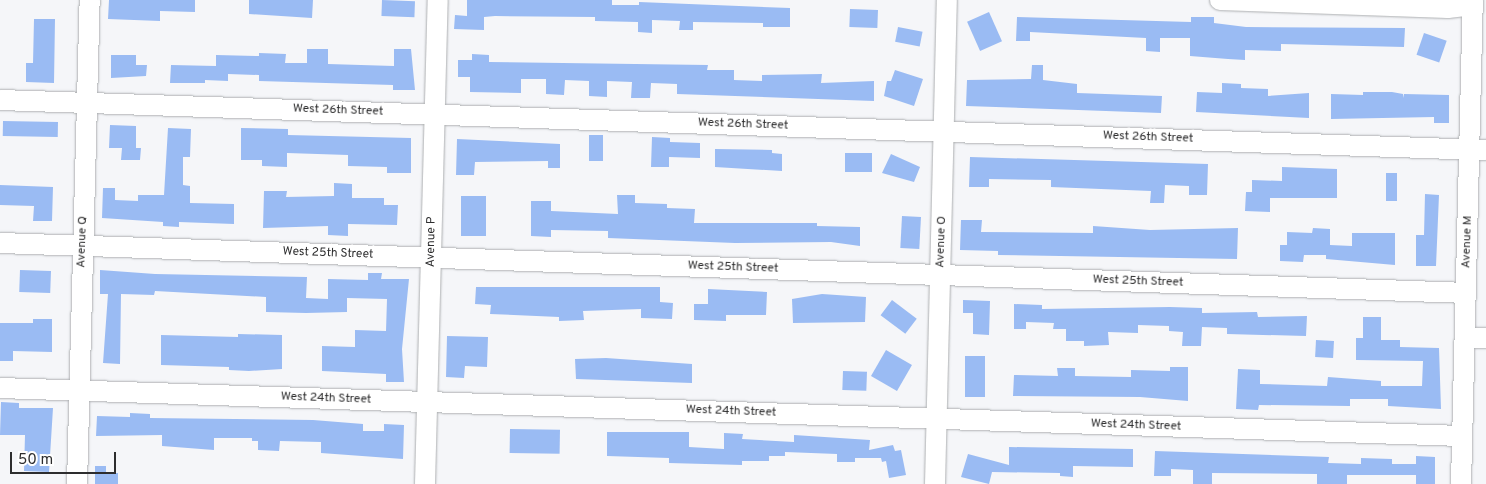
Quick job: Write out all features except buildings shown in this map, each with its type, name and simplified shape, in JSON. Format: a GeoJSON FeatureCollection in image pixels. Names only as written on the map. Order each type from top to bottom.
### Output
{"type":"FeatureCollection","features":[{"type":"Feature","properties":{"kind":"street","name":"Avenue Q"},"geometry":{"type":"LineString","coordinates":[[77,484],[90,0]]}},
{"type":"Feature","properties":{"kind":"street","name":"Avenue P"},"geometry":{"type":"LineString","coordinates":[[425,484],[438,0]]}},
{"type":"Feature","properties":{"kind":"street","name":"Avenue O"},"geometry":{"type":"LineString","coordinates":[[935,484],[947,0]]}},
{"type":"Feature","properties":{"kind":"street"},"geometry":{"type":"LineString","coordinates":[[1220,0],[1448,8],[1477,4]]}},
{"type":"Feature","properties":{"kind":"street"},"geometry":{"type":"LineString","coordinates":[[1424,0],[1477,4]]}},
{"type":"Feature","properties":{"kind":"street","name":"Avenue M"},"geometry":{"type":"LineString","coordinates":[[1461,484],[1466,292],[1478,150],[1477,4]]}},
{"type":"Feature","properties":{"kind":"street","name":"West 26th Street"},"geometry":{"type":"LineString","coordinates":[[0,100],[1478,150]]}},
{"type":"Feature","properties":{"kind":"street","name":"West 25th Street"},"geometry":{"type":"LineString","coordinates":[[0,242],[1466,292]]}},
{"type":"Feature","properties":{"kind":"street"},"geometry":{"type":"LineString","coordinates":[[1465,338],[1486,338]]}},
{"type":"Feature","properties":{"kind":"street","name":"West 24th Street"},"geometry":{"type":"LineString","coordinates":[[0,388],[1462,436]]}}]}
